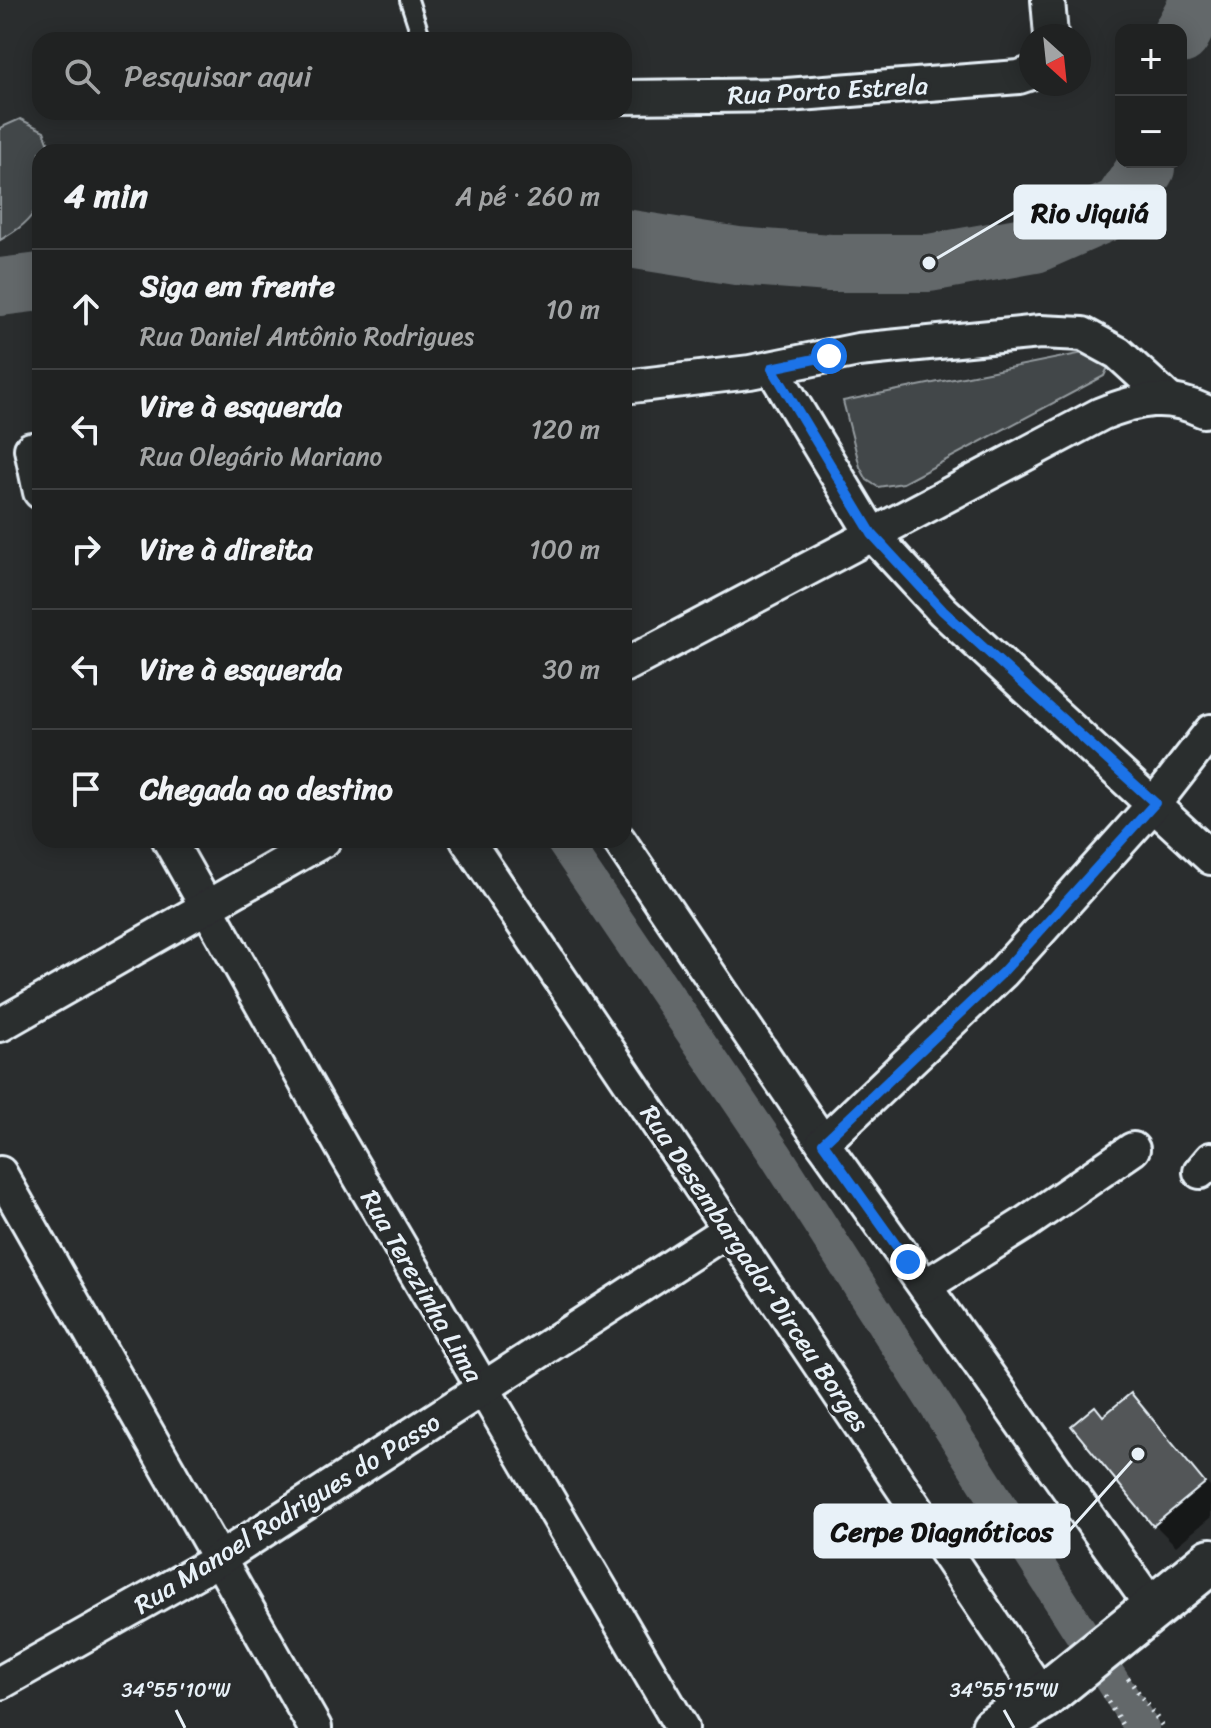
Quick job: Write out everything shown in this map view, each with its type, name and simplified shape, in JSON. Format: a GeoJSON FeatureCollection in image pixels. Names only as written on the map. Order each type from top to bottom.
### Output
{"type":"FeatureCollection","features":[{"type":"Feature","properties":{"kind":"main road"},"geometry":{"type":"LineString","coordinates":[[994,1728],[1043,1697],[1211,1561]]}},
{"type":"Feature","properties":{"kind":"street"},"geometry":{"type":"LineString","coordinates":[[1048,0],[1050,24]]}},
{"type":"Feature","properties":{"kind":"street","name":"Rua Porto Estrela"},"geometry":{"type":"LineString","coordinates":[[632,97],[787,95],[1019,75]]}},
{"type":"Feature","properties":{"kind":"street"},"geometry":{"type":"LineString","coordinates":[[632,386],[772,368],[858,350],[1040,332],[1083,334],[1118,353],[1167,398]]}},
{"type":"Feature","properties":{"kind":"street"},"geometry":{"type":"LineString","coordinates":[[772,368],[872,534],[943,611],[1155,803],[1211,858]]}},
{"type":"Feature","properties":{"kind":"street"},"geometry":{"type":"LineString","coordinates":[[632,662],[1101,414],[1126,404],[1167,398],[1185,401],[1208,414]]}},
{"type":"Feature","properties":{"kind":"street"},"geometry":{"type":"LineString","coordinates":[[31,449],[32,454]]}},
{"type":"Feature","properties":{"kind":"street"},"geometry":{"type":"LineString","coordinates":[[823,1143],[1002,973],[1155,803],[1211,731]]}},
{"type":"Feature","properties":{"kind":"street","name":"Rua Terezinha Lima"},"geometry":{"type":"LineString","coordinates":[[173,848],[483,1391],[682,1728]]}},
{"type":"Feature","properties":{"kind":"street"},"geometry":{"type":"LineString","coordinates":[[0,1025],[311,848]]}},
{"type":"Feature","properties":{"kind":"street","name":"Rua Desembargador Dirceu Borges"},"geometry":{"type":"LineString","coordinates":[[472,848],[1043,1697]]}},
{"type":"Feature","properties":{"kind":"street"},"geometry":{"type":"LineString","coordinates":[[624,848],[823,1143],[1153,1608]]}},
{"type":"Feature","properties":{"kind":"street"},"geometry":{"type":"LineString","coordinates":[[925,1286],[1024,1224],[1133,1149]]}},
{"type":"Feature","properties":{"kind":"street"},"geometry":{"type":"LineString","coordinates":[[0,1173],[315,1728]]}},
{"type":"Feature","properties":{"kind":"street","name":"Rua Manoel Rodrigues do Passo"},"geometry":{"type":"LineString","coordinates":[[0,1683],[218,1560],[729,1229]]}},
{"type":"Feature","properties":{"kind":"lane"},"geometry":{"type":"LineString","coordinates":[[409,0],[419,32]]}},
{"type":"Feature","properties":{"kind":"path"},"geometry":{"type":"LineString","coordinates":[[1097,1654],[1164,1728]]}},
{"type":"Feature","properties":{"kind":"shaded area"},"geometry":{"type":"Polygon","coordinates":[[[20,119],[44,131],[49,144],[32,144],[32,215],[0,240],[0,128],[20,119]]]}},
{"type":"Feature","properties":{"kind":"shaded area"},"geometry":{"type":"Polygon","coordinates":[[[1098,350],[1109,365],[1104,376],[903,483],[878,487],[867,480],[860,467],[843,401],[1098,350]]]}},
{"type":"Feature","properties":{"kind":"building"},"geometry":{"type":"Polygon","coordinates":[[[1131,1393],[1205,1483],[1153,1526],[1071,1426],[1095,1406],[1103,1416],[1131,1393]]]}},
{"type":"Feature","properties":{"kind":"waterway"},"geometry":{"type":"LineString","coordinates":[[1187,24],[1200,0]]}},
{"type":"Feature","properties":{"kind":"waterway"},"geometry":{"type":"LineString","coordinates":[[632,239],[737,256],[830,263],[929,263],[1035,244],[1121,206],[1146,168]]}},
{"type":"Feature","properties":{"kind":"waterway"},"geometry":{"type":"LineString","coordinates":[[0,287],[32,283]]}},
{"type":"Feature","properties":{"kind":"waterway"},"geometry":{"type":"LineString","coordinates":[[567,848],[775,1154],[1142,1728]]}},
{"type":"Feature","properties":{"kind":"place","name":"Rio Jiquiá"},"geometry":{"type":"Point","coordinates":[929,263]}},
{"type":"Feature","properties":{"kind":"place","name":"Cerpe Diagnóticos"},"geometry":{"type":"Point","coordinates":[1138,1454]}},
{"type":"Feature","properties":{"kind":"route"},"geometry":{"type":"LineString","coordinates":[[829,356],[772,368],[872,534],[943,611],[1155,803],[1002,973],[823,1143],[908,1262]]}}]}
